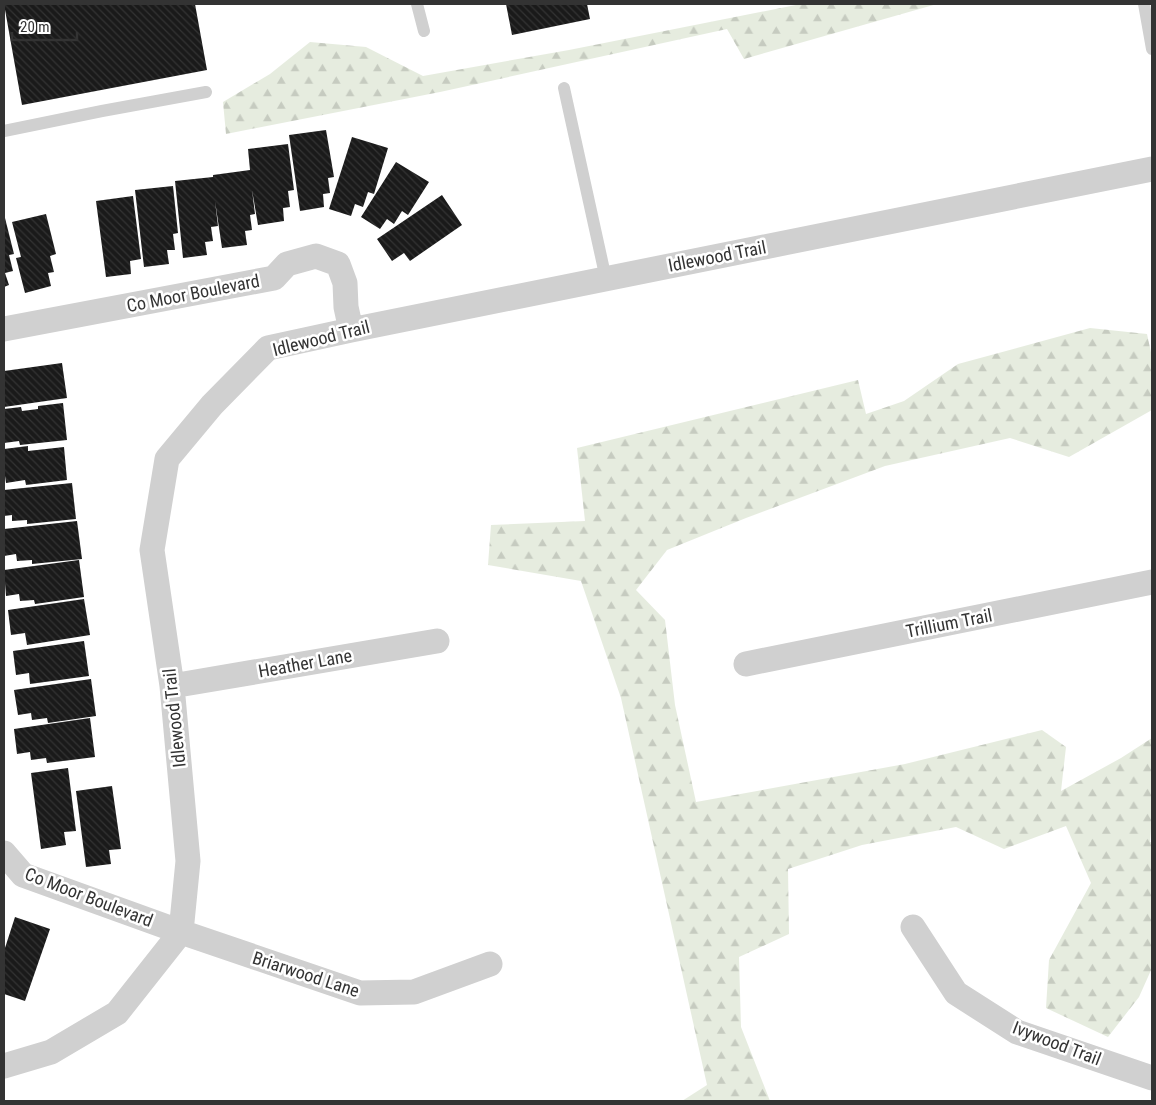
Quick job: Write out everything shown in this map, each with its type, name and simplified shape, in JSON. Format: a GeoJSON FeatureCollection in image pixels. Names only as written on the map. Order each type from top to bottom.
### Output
{"type":"FeatureCollection","features":[{"type":"Feature","properties":{"kind":"street","name":"Idlewood Trail"},"geometry":{"type":"LineString","coordinates":[[181,932],[188,861],[172,686],[152,550],[167,459],[212,404],[268,348],[606,279],[1151,176]]}},
{"type":"Feature","properties":{"kind":"street","name":"Co Moor Boulevard"},"geometry":{"type":"LineString","coordinates":[[4,329],[274,278],[287,264],[316,256],[338,264],[345,283],[346,307],[351,330]]}},
{"type":"Feature","properties":{"kind":"street","name":"Trillium Trail"},"geometry":{"type":"LineString","coordinates":[[746,664],[1152,582]]}},
{"type":"Feature","properties":{"kind":"street","name":"Heather Lane"},"geometry":{"type":"LineString","coordinates":[[172,686],[437,641]]}},
{"type":"Feature","properties":{"kind":"street","name":"Co Moor Boulevard"},"geometry":{"type":"LineString","coordinates":[[4,853],[23,875],[181,932]]}},
{"type":"Feature","properties":{"kind":"street","name":"Ivywood Trail"},"geometry":{"type":"LineString","coordinates":[[914,927],[956,992],[1017,1032],[1152,1078]]}},
{"type":"Feature","properties":{"kind":"street","name":"Briarwood Lane"},"geometry":{"type":"LineString","coordinates":[[181,932],[360,993],[414,992],[490,964]]}},
{"type":"Feature","properties":{"kind":"street"},"geometry":{"type":"LineString","coordinates":[[4,1066],[51,1052],[117,1013],[181,932]]}},
{"type":"Feature","properties":{"kind":"lane"},"geometry":{"type":"LineString","coordinates":[[417,4],[424,31]]}},
{"type":"Feature","properties":{"kind":"lane"},"geometry":{"type":"LineString","coordinates":[[1144,4],[1152,49]]}},
{"type":"Feature","properties":{"kind":"lane"},"geometry":{"type":"LineString","coordinates":[[564,88],[606,279]]}},
{"type":"Feature","properties":{"kind":"lane"},"geometry":{"type":"LineString","coordinates":[[4,131],[206,92]]}},
{"type":"Feature","properties":{"kind":"green space"},"geometry":{"type":"Polygon","coordinates":[[[801,4],[937,4],[744,59],[727,29],[440,92],[226,134],[223,102],[270,74],[310,42],[366,47],[423,76],[569,50],[801,4]]]}},
{"type":"Feature","properties":{"kind":"green space"},"geometry":{"type":"Polygon","coordinates":[[[1090,328],[1147,334],[1152,357],[1152,410],[1069,457],[1010,438],[885,466],[667,550],[636,590],[665,620],[675,705],[696,802],[905,764],[1042,730],[1066,747],[1061,791],[1121,758],[1152,738],[1150,842],[1152,842],[1152,968],[1139,997],[1108,1037],[1046,1008],[1049,960],[1091,883],[1066,826],[1004,849],[956,827],[862,845],[788,869],[789,934],[739,957],[741,1027],[770,1101],[682,1101],[707,1085],[621,698],[581,581],[488,565],[491,525],[585,521],[577,448],[858,380],[866,414],[904,401],[958,364],[1090,328]]]}},
{"type":"Feature","properties":{"kind":"building"},"geometry":{"type":"Polygon","coordinates":[[[4,4],[195,4],[207,70],[22,105],[4,4]]]}},
{"type":"Feature","properties":{"kind":"building"},"geometry":{"type":"Polygon","coordinates":[[[506,4],[587,4],[590,19],[512,35],[506,4]]]}},
{"type":"Feature","properties":{"kind":"building"},"geometry":{"type":"Polygon","coordinates":[[[326,130],[334,177],[328,178],[330,193],[323,194],[324,207],[300,211],[289,135],[326,130]]]}},
{"type":"Feature","properties":{"kind":"building"},"geometry":{"type":"Polygon","coordinates":[[[352,137],[388,148],[374,194],[368,192],[363,207],[355,204],[351,216],[329,209],[352,137]]]}},
{"type":"Feature","properties":{"kind":"building"},"geometry":{"type":"Polygon","coordinates":[[[288,144],[294,190],[288,191],[290,207],[283,208],[284,221],[258,225],[252,190],[255,214],[250,215],[252,230],[245,231],[247,245],[222,248],[215,201],[218,226],[211,227],[213,241],[205,242],[207,255],[183,258],[175,181],[213,177],[213,175],[250,170],[248,149],[288,144]]]}},
{"type":"Feature","properties":{"kind":"building"},"geometry":{"type":"Polygon","coordinates":[[[396,162],[429,182],[408,215],[402,211],[394,224],[387,219],[380,229],[361,217],[396,162]]]}},
{"type":"Feature","properties":{"kind":"building"},"geometry":{"type":"Polygon","coordinates":[[[173,186],[178,233],[173,234],[175,250],[167,250],[169,264],[144,267],[135,190],[173,186]]]}},
{"type":"Feature","properties":{"kind":"building"},"geometry":{"type":"Polygon","coordinates":[[[442,195],[462,225],[410,261],[404,253],[392,261],[377,239],[442,195]]]}},
{"type":"Feature","properties":{"kind":"building"},"geometry":{"type":"Polygon","coordinates":[[[133,196],[141,259],[130,261],[131,274],[106,277],[96,201],[133,196]]]}},
{"type":"Feature","properties":{"kind":"building"},"geometry":{"type":"Polygon","coordinates":[[[4,214],[14,254],[9,255],[13,271],[5,273],[9,285],[4,287],[4,214]]]}},
{"type":"Feature","properties":{"kind":"building"},"geometry":{"type":"Polygon","coordinates":[[[46,214],[56,254],[50,256],[54,272],[48,273],[51,286],[25,293],[16,258],[21,257],[12,222],[46,214]]]}},
{"type":"Feature","properties":{"kind":"building"},"geometry":{"type":"Polygon","coordinates":[[[62,363],[67,398],[4,407],[4,371],[62,363]]]}},
{"type":"Feature","properties":{"kind":"building"},"geometry":{"type":"Polygon","coordinates":[[[63,403],[67,440],[20,445],[19,441],[4,443],[4,409],[21,407],[22,411],[38,409],[38,406],[63,403]]]}},
{"type":"Feature","properties":{"kind":"building"},"geometry":{"type":"Polygon","coordinates":[[[28,446],[28,451],[64,447],[67,480],[26,485],[25,480],[6,483],[4,476],[4,449],[28,446]]]}},
{"type":"Feature","properties":{"kind":"building"},"geometry":{"type":"Polygon","coordinates":[[[72,483],[76,519],[27,524],[27,520],[12,521],[12,515],[4,516],[4,490],[72,483]]]}},
{"type":"Feature","properties":{"kind":"building"},"geometry":{"type":"Polygon","coordinates":[[[77,521],[82,559],[32,564],[32,560],[17,561],[16,554],[4,556],[4,529],[77,521]]]}},
{"type":"Feature","properties":{"kind":"building"},"geometry":{"type":"Polygon","coordinates":[[[79,560],[84,597],[35,604],[34,600],[20,601],[19,594],[6,596],[4,570],[79,560]]]}},
{"type":"Feature","properties":{"kind":"building"},"geometry":{"type":"Polygon","coordinates":[[[84,599],[90,635],[27,645],[25,633],[11,635],[8,610],[84,599]]]}},
{"type":"Feature","properties":{"kind":"building"},"geometry":{"type":"Polygon","coordinates":[[[84,641],[89,676],[30,684],[29,673],[16,675],[13,651],[84,641]]]}},
{"type":"Feature","properties":{"kind":"building"},"geometry":{"type":"Polygon","coordinates":[[[91,679],[96,716],[48,723],[47,718],[32,720],[31,713],[18,715],[14,690],[91,679]]]}},
{"type":"Feature","properties":{"kind":"building"},"geometry":{"type":"Polygon","coordinates":[[[90,718],[95,757],[47,763],[46,758],[31,760],[30,752],[17,754],[14,729],[90,718]]]}},
{"type":"Feature","properties":{"kind":"building"},"geometry":{"type":"Polygon","coordinates":[[[68,768],[76,831],[64,832],[66,845],[41,849],[31,773],[68,768]]]}},
{"type":"Feature","properties":{"kind":"building"},"geometry":{"type":"Polygon","coordinates":[[[112,786],[121,849],[109,850],[111,864],[86,867],[76,791],[112,786]]]}},
{"type":"Feature","properties":{"kind":"building"},"geometry":{"type":"Polygon","coordinates":[[[15,917],[50,929],[25,1001],[4,994],[4,951],[15,917]]]}}]}
